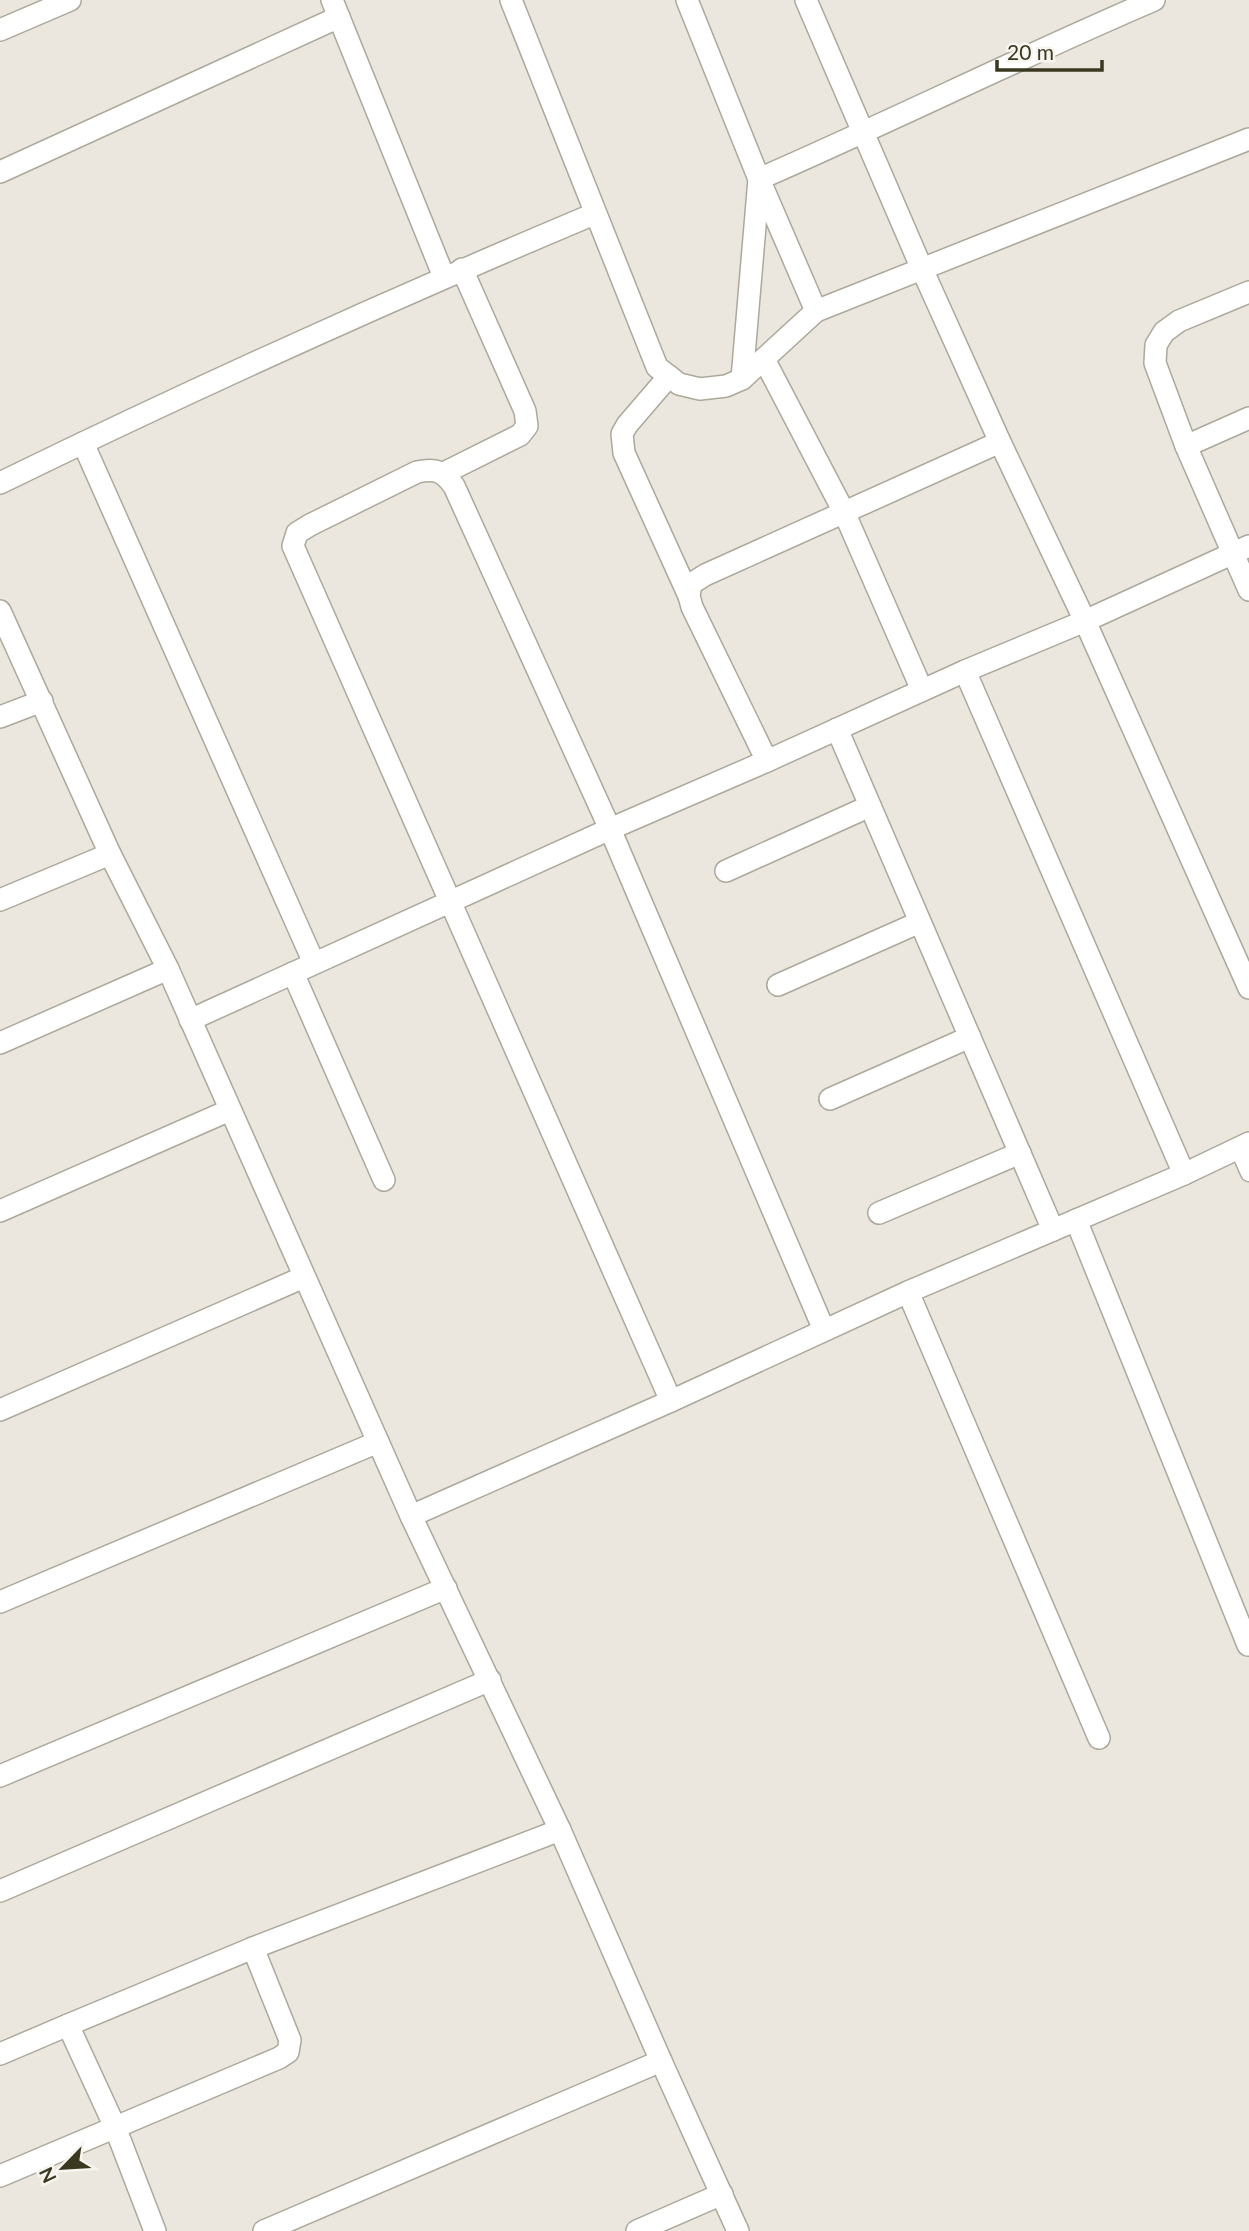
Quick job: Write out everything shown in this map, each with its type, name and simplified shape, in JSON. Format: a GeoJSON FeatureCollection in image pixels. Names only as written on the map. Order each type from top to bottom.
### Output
{"type":"FeatureCollection","features":[{"type":"Feature","properties":{"kind":"street"},"geometry":{"type":"LineString","coordinates":[[0,30],[39,6],[70,0]]}},
{"type":"Feature","properties":{"kind":"street"},"geometry":{"type":"LineString","coordinates":[[511,0],[657,367],[679,384],[700,389],[726,386],[742,379],[816,311],[1249,139]]}},
{"type":"Feature","properties":{"kind":"street"},"geometry":{"type":"LineString","coordinates":[[687,0],[816,311]]}},
{"type":"Feature","properties":{"kind":"street"},"geometry":{"type":"LineString","coordinates":[[806,0],[922,269],[1085,621],[1249,988]]}},
{"type":"Feature","properties":{"kind":"street"},"geometry":{"type":"LineString","coordinates":[[759,179],[864,133],[1060,40],[1154,0]]}},
{"type":"Feature","properties":{"kind":"street"},"geometry":{"type":"LineString","coordinates":[[0,172],[335,9],[453,273],[525,411],[527,426],[520,435],[444,473]]}},
{"type":"Feature","properties":{"kind":"street"},"geometry":{"type":"LineString","coordinates":[[742,379],[759,179]]}},
{"type":"Feature","properties":{"kind":"street"},"geometry":{"type":"LineString","coordinates":[[0,483],[453,273],[594,214]]}},
{"type":"Feature","properties":{"kind":"street"},"geometry":{"type":"LineString","coordinates":[[1249,292],[1178,321],[1164,332],[1156,345],[1155,363],[1186,446],[1241,549],[1249,590]]}},
{"type":"Feature","properties":{"kind":"street"},"geometry":{"type":"LineString","coordinates":[[764,359],[844,512],[922,690]]}},
{"type":"Feature","properties":{"kind":"street"},"geometry":{"type":"LineString","coordinates":[[669,376],[627,425],[622,434],[624,453],[767,761]]}},
{"type":"Feature","properties":{"kind":"street"},"geometry":{"type":"LineString","coordinates":[[1186,446],[1249,418]]}},
{"type":"Feature","properties":{"kind":"street"},"geometry":{"type":"LineString","coordinates":[[689,596],[691,584],[705,575],[1000,442]]}},
{"type":"Feature","properties":{"kind":"street"},"geometry":{"type":"LineString","coordinates":[[83,443],[314,963]]}},
{"type":"Feature","properties":{"kind":"street"},"geometry":{"type":"LineString","coordinates":[[671,1401],[293,546],[297,533],[310,525],[405,478],[432,469],[444,473],[454,486],[610,829],[824,1330]]}},
{"type":"Feature","properties":{"kind":"street"},"geometry":{"type":"LineString","coordinates":[[190,1020],[451,900],[965,671],[1085,621],[1241,549]]}},
{"type":"Feature","properties":{"kind":"street"},"geometry":{"type":"LineString","coordinates":[[0,611],[110,854],[168,969],[303,1277],[411,1516],[560,1830],[738,2231]]}},
{"type":"Feature","properties":{"kind":"street"},"geometry":{"type":"LineString","coordinates":[[965,671],[1184,1174]]}},
{"type":"Feature","properties":{"kind":"street"},"geometry":{"type":"LineString","coordinates":[[0,717],[42,701]]}},
{"type":"Feature","properties":{"kind":"street"},"geometry":{"type":"LineString","coordinates":[[837,729],[1053,1230]]}},
{"type":"Feature","properties":{"kind":"street"},"geometry":{"type":"LineString","coordinates":[[726,871],[870,806]]}},
{"type":"Feature","properties":{"kind":"street"},"geometry":{"type":"LineString","coordinates":[[0,900],[110,854]]}},
{"type":"Feature","properties":{"kind":"street"},"geometry":{"type":"LineString","coordinates":[[778,985],[920,922]]}},
{"type":"Feature","properties":{"kind":"street"},"geometry":{"type":"LineString","coordinates":[[0,1043],[168,969]]}},
{"type":"Feature","properties":{"kind":"street"},"geometry":{"type":"LineString","coordinates":[[293,973],[384,1180]]}},
{"type":"Feature","properties":{"kind":"street"},"geometry":{"type":"LineString","coordinates":[[830,1099],[970,1037]]}},
{"type":"Feature","properties":{"kind":"street"},"geometry":{"type":"LineString","coordinates":[[0,1211],[230,1110]]}},
{"type":"Feature","properties":{"kind":"street"},"geometry":{"type":"LineString","coordinates":[[411,1516],[908,1292],[1184,1174],[1244,1145]]}},
{"type":"Feature","properties":{"kind":"street"},"geometry":{"type":"LineString","coordinates":[[878,1213],[1020,1153]]}},
{"type":"Feature","properties":{"kind":"street"},"geometry":{"type":"LineString","coordinates":[[1076,1220],[1248,1645]]}},
{"type":"Feature","properties":{"kind":"street"},"geometry":{"type":"LineString","coordinates":[[0,1410],[303,1277]]}},
{"type":"Feature","properties":{"kind":"street"},"geometry":{"type":"LineString","coordinates":[[908,1292],[1099,1738]]}},
{"type":"Feature","properties":{"kind":"street"},"geometry":{"type":"LineString","coordinates":[[0,1602],[378,1442]]}},
{"type":"Feature","properties":{"kind":"street"},"geometry":{"type":"LineString","coordinates":[[0,1776],[446,1588]]}},
{"type":"Feature","properties":{"kind":"street"},"geometry":{"type":"LineString","coordinates":[[0,1891],[490,1680]]}},
{"type":"Feature","properties":{"kind":"street"},"geometry":{"type":"LineString","coordinates":[[0,2054],[253,1948],[560,1830]]}},
{"type":"Feature","properties":{"kind":"street"},"geometry":{"type":"LineString","coordinates":[[0,2176],[288,2052],[290,2040],[253,1948]]}},
{"type":"Feature","properties":{"kind":"street"},"geometry":{"type":"LineString","coordinates":[[68,2025],[115,2127],[155,2231]]}},
{"type":"Feature","properties":{"kind":"street"},"geometry":{"type":"LineString","coordinates":[[264,2231],[661,2061]]}},
{"type":"Feature","properties":{"kind":"street"},"geometry":{"type":"LineString","coordinates":[[637,2231],[722,2194]]}},
{"type":"Feature","properties":{"kind":"lane"},"geometry":{"type":"LineString","coordinates":[[1244,1145],[1249,1173]]}}]}
